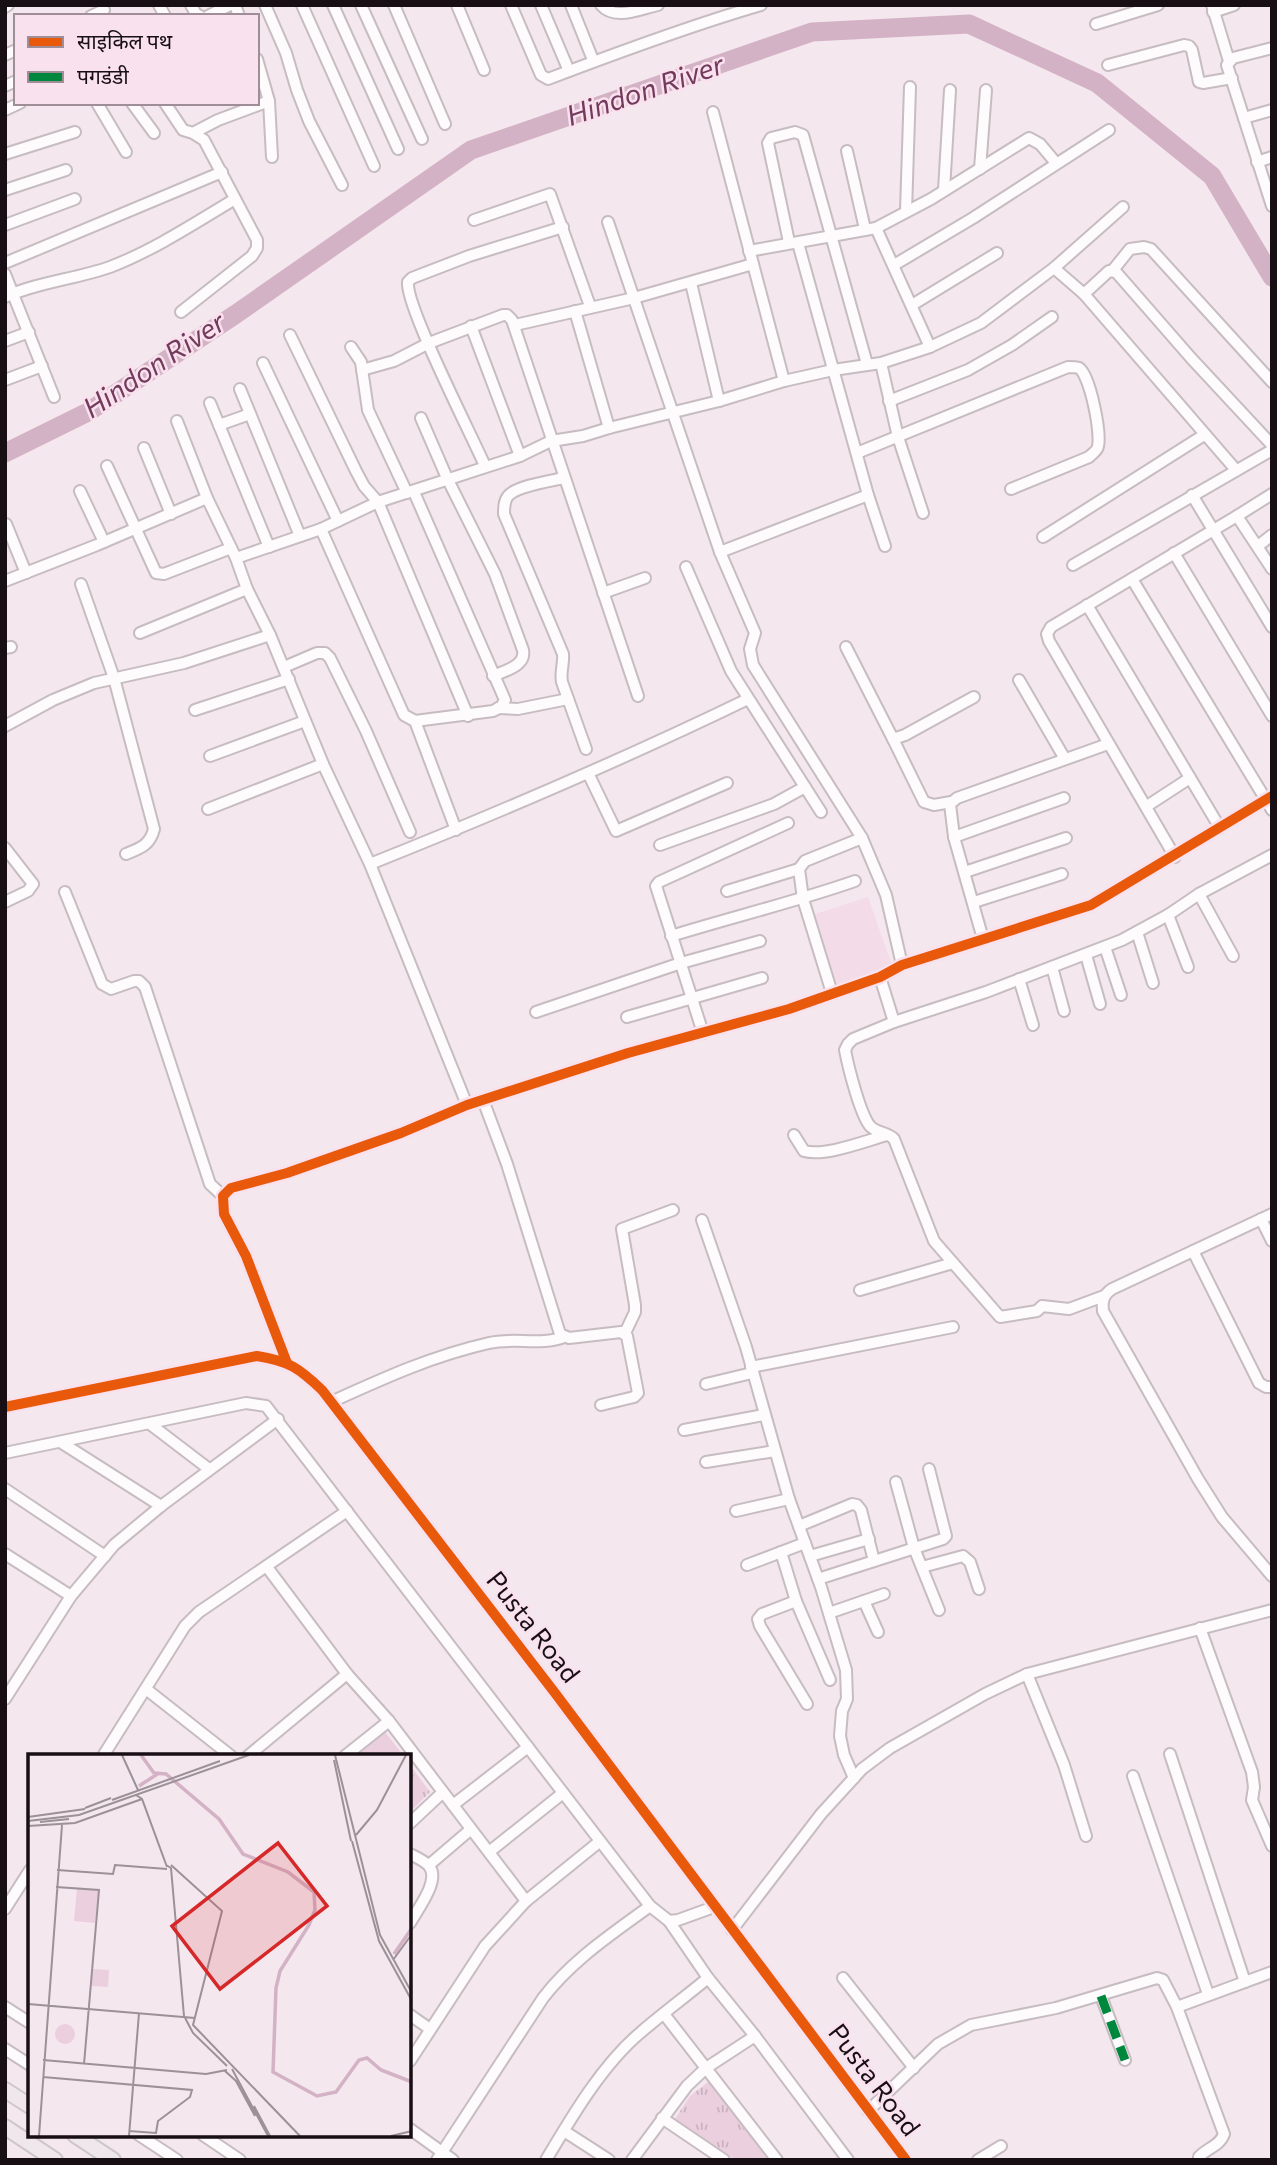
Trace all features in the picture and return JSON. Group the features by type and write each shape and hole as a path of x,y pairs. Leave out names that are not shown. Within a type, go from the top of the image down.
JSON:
{"main road":[{"path":"5,2090 28,2105"},
{"path":"5,2127 55,2160"},
{"path":"78,2137 113,2160"}],"street":[{"path":"212,14 232,5"},
{"path":"265,5 286,53 309,121 342,185"},
{"path":"303,5 374,166"},
{"path":"333,5 398,149"},
{"path":"361,5 422,139"},
{"path":"394,5 445,124"},
{"path":"457,5 484,70"},
{"path":"511,5 544,78 761,5"},
{"path":"541,5 569,71"},
{"path":"572,5 593,60"},
{"path":"601,5 609,13 617,15 658,5"},
{"path":"1096,24 1158,5"},
{"path":"1234,5 1212,8 1229,61 1227,65 1231,79 1272,206"},
{"path":"1108,65 1184,45 1192,50 1199,82 1231,79"},
{"path":"1229,61 1272,48"},
{"path":"259,66 269,101 272,157"},
{"path":"906,211 910,87"},
{"path":"944,190 950,90"},
{"path":"980,169 986,90"},
{"path":"259,105 269,101"},
{"path":"98,105 126,152"},
{"path":"133,105 154,133"},
{"path":"166,105 183,130 204,140 257,240 257,248 252,256 181,312"},
{"path":"193,133 258,105"},
{"path":"1244,118 1272,110"},
{"path":"713,112 784,381"},
{"path":"894,265 984,211 1109,130"},
{"path":"5,154 75,132"},
{"path":"867,364 803,135 795,132 771,138 768,143 794,243 885,546"},
{"path":"748,251 870,228 944,190 1029,138 1040,144 1056,163"},
{"path":"847,151 870,228 894,265 930,347"},
{"path":"1257,162 1272,157"},
{"path":"5,190 66,170"},
{"path":"5,263 222,172"},
{"path":"474,220 548,193 551,195 590,306"},
{"path":"5,225 75,199"},
{"path":"9,295 107,268 131,258 171,238 235,199"},
{"path":"107,466 159,575 233,553 269,547 321,529 378,502 520,456 551,441 583,436 719,401 784,381 881,363 930,347 982,323 1054,268 1123,207"},
{"path":"608,222 720,552 755,634 750,649 753,665 862,838 886,895 902,965"},
{"path":"485,466 429,343 407,286 412,278 469,256 563,227"},
{"path":"1084,294 1113,270 1130,249 1151,249 1272,382"},
{"path":"912,305 998,253"},
{"path":"515,325 634,298 753,264"},
{"path":"1054,268 1084,294 1236,470"},
{"path":"1073,565 1272,447 1113,270"},
{"path":"5,274 9,295 29,332 54,397"},
{"path":"691,282 719,401"},
{"path":"575,312 609,428"},
{"path":"362,370 394,360 471,326 508,315 515,325 551,441 638,696"},
{"path":"889,401 968,370 1012,345 1052,317"},
{"path":"471,326 520,456"},
{"path":"5,341 29,332"},
{"path":"290,335 356,471 364,486 378,502 468,716"},
{"path":"351,347 359,356 368,410 410,492 505,699 498,708"},
{"path":"263,363 338,520"},
{"path":"881,363 898,437 923,513"},
{"path":"5,380 42,366"},
{"path":"857,453 1068,367 1077,367 1082,370 1093,403 1100,438 1097,450 1089,457 1011,489"},
{"path":"240,389 300,536"},
{"path":"210,403 269,547"},
{"path":"219,425 250,414"},
{"path":"421,418 447,478 495,574 523,650 522,662 493,676"},
{"path":"177,421 207,498 284,667 323,764 370,864 467,1105"},
{"path":"1043,537 1204,435"},
{"path":"144,449 171,514"},
{"path":"564,478 517,490 508,496 504,513 563,654 560,675 586,749"},
{"path":"80,491 104,542"},
{"path":"1175,857 1047,634 1051,627 1272,494"},
{"path":"720,552 868,495"},
{"path":"1192,495 1272,627"},
{"path":"5,580 207,498"},
{"path":"1237,516 1272,569"},
{"path":"6,524 26,573"},
{"path":"321,529 404,715 415,721 468,716 498,708 519,709 568,699"},
{"path":"1258,546 1272,535"},
{"path":"1174,553 1272,716"},
{"path":"687,567 731,671 821,812"},
{"path":"603,593 645,578"},
{"path":"223,1196 231,1188 286,1173 401,1133 467,1105 628,1053 789,1009 880,977 902,965 1091,905 1220,828 1270,802 1132,579"},
{"path":"81,584 114,678 154,829 152,839 145,847 126,854"},
{"path":"140,633 247,589"},
{"path":"1087,605 1220,828"},
{"path":"5,726 52,700 94,683 184,663 270,635"},
{"path":"846,647 924,802 934,805 951,802 1108,744"},
{"path":"284,667 317,653 325,653 330,658 366,731 410,832"},
{"path":"731,671 753,665"},
{"path":"195,710 289,679"},
{"path":"1019,680 1065,759"},
{"path":"893,739 974,697"},
{"path":"370,864 588,773 748,699"},
{"path":"210,755 305,721"},
{"path":"415,721 456,830"},
{"path":"208,809 323,764"},
{"path":"588,773 617,831 727,783"},
{"path":"1147,806 1190,778"},
{"path":"660,845 774,804 805,787"},
{"path":"954,837 1063,798"},
{"path":"951,802 949,807 954,837 983,939"},
{"path":"703,1033 656,886 659,882 788,823"},
{"path":"727,891 799,869 805,861 862,838"},
{"path":"965,872 1066,838"},
{"path":"5,848 33,884 29,891 5,902"},
{"path":"1272,855 1199,894 1168,915 1105,947 894,1022 853,1039 845,1050 857,1093 870,1125 877,1131 889,1134 898,1146 934,1241 1000,1317 1037,1311 1042,1306 1069,1309 1104,1296 1112,1289 1266,1216 1272,1241"},
{"path":"799,869 803,899 832,993"},
{"path":"974,902 1062,874"},
{"path":"671,936 803,899 855,881"},
{"path":"65,892 102,984 111,989 139,981 145,987 209,1184 223,1196 224,1214 246,1256 287,1363"},
{"path":"1199,894 1233,956"},
{"path":"1168,915 1188,967"},
{"path":"1137,932 1153,984"},
{"path":"536,1012 681,963 760,941"},
{"path":"1105,947 1121,995"},
{"path":"1086,955 1100,1004"},
{"path":"1052,967 1064,1011"},
{"path":"880,977 894,1022"},
{"path":"627,1017 762,978"},
{"path":"1020,979 1033,1025"},
{"path":"483,1100 507,1164 559,1331 564,1337"},
{"path":"794,1135 804,1151 809,1153 889,1134"},
{"path":"601,1405 634,1397 638,1393 625,1333 635,1312 635,1305 622,1229 673,1210"},
{"path":"702,1220 752,1370 789,1499 829,1613 847,1678 848,1699 842,1711 841,1736 844,1755 854,1778"},
{"path":"1194,1251 1259,1383 1272,1387"},
{"path":"860,1290 953,1263"},
{"path":"1104,1296 1103,1311 1198,1479 1222,1517 1272,1576"},
{"path":"706,1384 752,1370 953,1326"},
{"path":"331,1402 431,1359 492,1342 550,1341 564,1337 625,1333"},
{"name":"Pusta Road","path":"5,1407 257,1356 280,1359 302,1371 331,1402 555,1693 906,2160"},
{"path":"5,1453 246,1403 266,1405 599,1842 650,1906 669,1921 708,1978 755,2036 847,2160"},
{"path":"684,1430 764,1415"},
{"path":"5,1699 71,1596 128,1532 278,1419"},
{"path":"150,1424 209,1469"},
{"path":"62,1443 161,1506"},
{"path":"706,1462 775,1451"},
{"path":"818,1579 943,1539 946,1536 929,1469"},
{"path":"897,1482 914,1548 939,1610"},
{"path":"5,1489 105,1556"},
{"path":"736,1511 789,1499"},
{"path":"799,1526 855,1504 861,1510 874,1561"},
{"path":"104,1754 185,1626 199,1612 347,1511"},
{"path":"810,1556 869,1539"},
{"path":"747,1565 805,1544"},
{"path":"781,1552 796,1601 830,1680"},
{"path":"5,1555 71,1596"},
{"path":"922,1567 963,1556 970,1562 979,1588"},
{"path":"267,1567 347,1674 389,1721 526,1901"},
{"path":"829,1613 884,1594"},
{"path":"796,1601 762,1614 758,1621 807,1704"},
{"path":"864,1601 878,1632"},
{"path":"732,1930 821,1814 876,1756 985,1694 1027,1674 1272,1610"},
{"path":"1200,1628 1252,1772 1252,1800 1272,1846"},
{"path":"249,1754 347,1674"},
{"path":"1027,1674 1064,1765 1086,1836"},
{"path":"146,1689 230,1754"},
{"path":"346,1754 389,1721"},
{"path":"453,1805 528,1747"},
{"path":"1170,1754 1245,1982"},
{"path":"1133,1776 1208,1994"},
{"path":"411,1822 442,1793"},
{"path":"489,1852 563,1793"},
{"path":"429,1865 470,1830"},
{"path":"411,2059 485,1946 526,1901 599,1842"},
{"path":"411,1855 429,1865 433,1874 433,1882 411,1921"},
{"path":"5,1909 26,1885"},
{"path":"439,2156 543,1997 559,1977 576,1961 650,1906"},
{"path":"669,1921 714,1907"},
{"path":"1177,2007 1272,1972"},
{"path":"546,2160 615,2059 639,2034 708,1978"},
{"path":"843,1978 914,2068"},
{"path":"868,2111 938,2044 971,2025 1056,2008 1157,1978 1163,1980 1177,2007 1224,2134 1220,2143 1205,2150 1199,2157 1200,2160"},
{"path":"1101,1996 1125,2060"},
{"path":"5,2007 28,2022"},
{"path":"664,2014 778,2160"},
{"path":"411,2016 430,2029"},
{"path":"632,2160 679,2094 706,2068 755,2036"},
{"path":"5,2049 28,2064"},
{"path":"662,2118 724,2160"},
{"path":"411,2130 439,2156 453,2160"},
{"path":"564,2131 609,2160"},
{"path":"142,2137 177,2160"},
{"path":"206,2137 240,2160"},
{"path":"978,2160 1001,2146"}],"shaded area":[{"path":"868,897 893,968 837,989 812,915"}],"green space":[{"path":"385,1732 402,1754 357,1754"},
{"path":"411,1766 430,1792 411,1811"},
{"path":"708,2082 768,2160 736,2160 675,2119 690,2096"}],"waterway":[{"name":"Hindon River","path":"5,453 88,412 236,314 471,150 812,32 969,24 1097,83 1212,176 1272,277"}],"marked path":[{"path":"1101,1996 1125,2060"}],"cycle path":[{"path":"287,1363 246,1256 224,1214 223,1196 231,1188 287,1173 401,1133 467,1105 628,1053 789,1009 880,977 902,965 1091,905 1272,796"},
{"path":"5,1407 257,1356 286,1363 307,1376 322,1390 555,1693 906,2160"}]}
